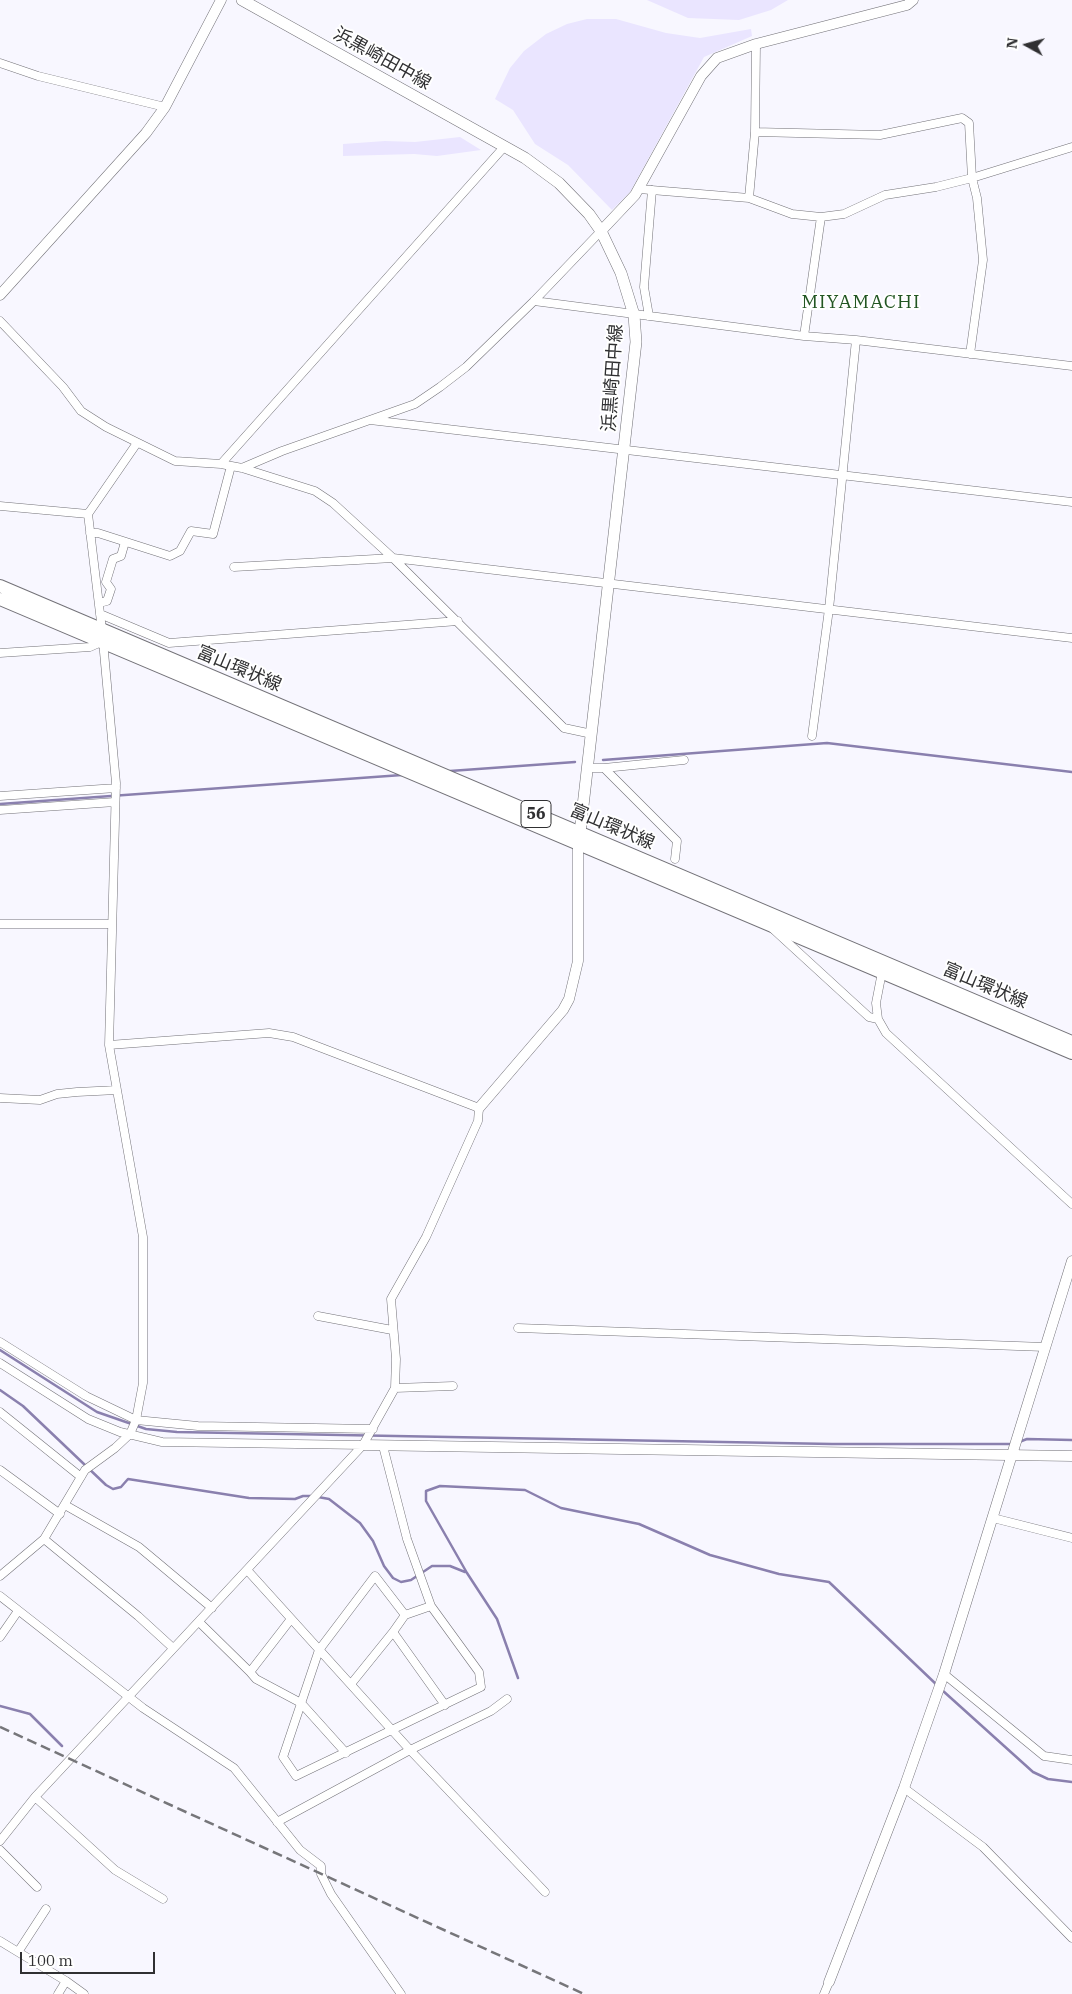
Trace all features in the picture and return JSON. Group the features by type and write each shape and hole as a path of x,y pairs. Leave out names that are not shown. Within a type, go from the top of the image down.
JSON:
{"main road":[{"name":"浜黒崎田中線","path":"242,0 526,158 559,183 601,230 621,273 634,315 636,342 579,837"},
{"name":"富山環状線","path":"0,586 102,636"},
{"name":"富山環状線","path":"0,598 102,636 1072,1042"},
{"name":"富山環状線","path":"579,837 766,923 1072,1053"}],"street":[{"path":"0,295 146,132 165,107 221,0"},
{"path":"242,468 282,451 415,404 466,366 534,301 639,189 701,76 717,58 756,44 907,4 913,0"},
{"path":"748,198 755,132 756,44"},
{"path":"0,64 38,76 165,107"},
{"path":"755,132 880,135 962,118 969,123 972,178 977,198 983,260 970,354"},
{"path":"221,464 504,147"},
{"path":"639,189 748,198 792,214 821,217 844,214 885,195 936,187 972,178 1072,147"},
{"path":"649,316 644,287 652,190"},
{"path":"804,336 821,217"},
{"path":"534,301 804,336 856,340 1072,366"},
{"path":"0,321 62,386 81,411 137,443 175,461 221,464 274,476 314,491 348,514 564,728 592,734"},
{"path":"812,736 829,609 856,340"},
{"path":"370,420 1072,502"},
{"path":"0,1576 44,1539 85,1470 115,1448 130,1434 136,1420 144,1383 143,1237 109,1045 116,788 99,603 88,514 137,443"},
{"path":"90,533 98,533 170,556 180,551 192,531 213,534 231,466"},
{"path":"0,506 88,514"},
{"path":"99,603 107,601 111,589 106,582 113,559 121,556 125,542"},
{"path":"234,567 393,558 1072,638"},
{"path":"100,614 170,643 458,621"},
{"path":"0,653 90,647 102,636"},
{"path":"588,768 684,760"},
{"path":"604,768 677,841 675,859"},
{"path":"0,796 116,788"},
{"path":"0,810 115,802"},
{"path":"0,1841 35,1797 173,1648 248,1571 363,1444 373,1429 395,1388 396,1359 392,1330 391,1299 426,1237 478,1121 479,1108 563,1010 569,998 578,961 579,837"},
{"path":"766,923 869,1017 878,1019"},
{"path":"0,924 111,924"},
{"path":"882,972 876,1004 878,1019 886,1032 1072,1204"},
{"path":"109,1045 269,1033 293,1037 479,1108"},
{"path":"0,1098 40,1100 57,1094 117,1090"},
{"path":"824,1994 904,1788 944,1674 1072,1261"},
{"path":"318,1316 392,1330"},
{"path":"518,1328 1045,1347"},
{"path":"0,1342 86,1396 136,1420 198,1426 373,1429"},
{"path":"0,1363 88,1419 130,1434 162,1442 1072,1456"},
{"path":"395,1388 454,1386"},
{"path":"0,1412 81,1477"},
{"path":"383,1446 407,1539 431,1606 479,1672 481,1687 296,1776 283,1757 319,1650 374,1576 405,1616"},
{"path":"0,1470 60,1514"},
{"path":"65,1505 139,1547 212,1608"},
{"path":"993,1518 1072,1538"},
{"path":"44,1539 138,1616 173,1648"},
{"path":"248,1571 394,1730 410,1750 544,1892"},
{"path":"0,1596 128,1696 234,1768 300,1850 321,1866 322,1874 331,1894 401,1994"},
{"path":"351,1684 405,1616 431,1606"},
{"path":"0,1636 18,1610"},
{"path":"250,1672 292,1619"},
{"path":"199,1622 256,1679 301,1703 346,1752"},
{"path":"393,1632 445,1705"},
{"path":"944,1674 1044,1756 1072,1760"},
{"path":"278,1822 410,1750 491,1711 507,1699"},
{"path":"904,1788 983,1847 1072,1938"},
{"path":"35,1797 115,1870 163,1899"},
{"path":"0,1850 37,1887"},
{"path":"18,1952 46,1910"},
{"path":"0,1941 84,1994"},
{"path":"58,1994 66,1981"}],"shaded area":[{"path":"647,0 788,0 771,10 739,20 688,18"},
{"path":"587,19 616,19 666,33 700,38 751,29 752,36 704,57 630,192 612,210 568,165 535,144 513,110 495,99 510,68 524,51 546,34 567,24"},
{"path":"460,137 481,150 437,156 414,154 343,156 343,144 385,141 415,142"}],"waterway":[{"path":"603,760 827,743 1072,772"},
{"path":"450,771 575,762"},
{"path":"0,804 402,775"},
{"path":"0,1350 97,1412 146,1429 177,1432 832,1444 1011,1444"},
{"path":"0,1390 23,1406 106,1485 113,1489 121,1487 128,1479 249,1498 295,1499 303,1496 312,1496"},
{"path":"1019,1442 1027,1439 1072,1440"},
{"path":"518,1678 497,1619 467,1573 426,1501 426,1491 440,1486 525,1490 561,1508 639,1524 710,1555 779,1574 829,1582 938,1686"},
{"path":"318,1497 329,1499 360,1523 373,1541 384,1566 393,1578 401,1582 411,1580 432,1566 450,1566 465,1572"},
{"path":"942,1690 1033,1772 1048,1779 1072,1782"},
{"path":"0,1706 30,1714 62,1746"}],"railway":[{"path":"0,1727 584,1994"}],"district":[{"name":"MIYAMACHI","path":"861,303"}]}
